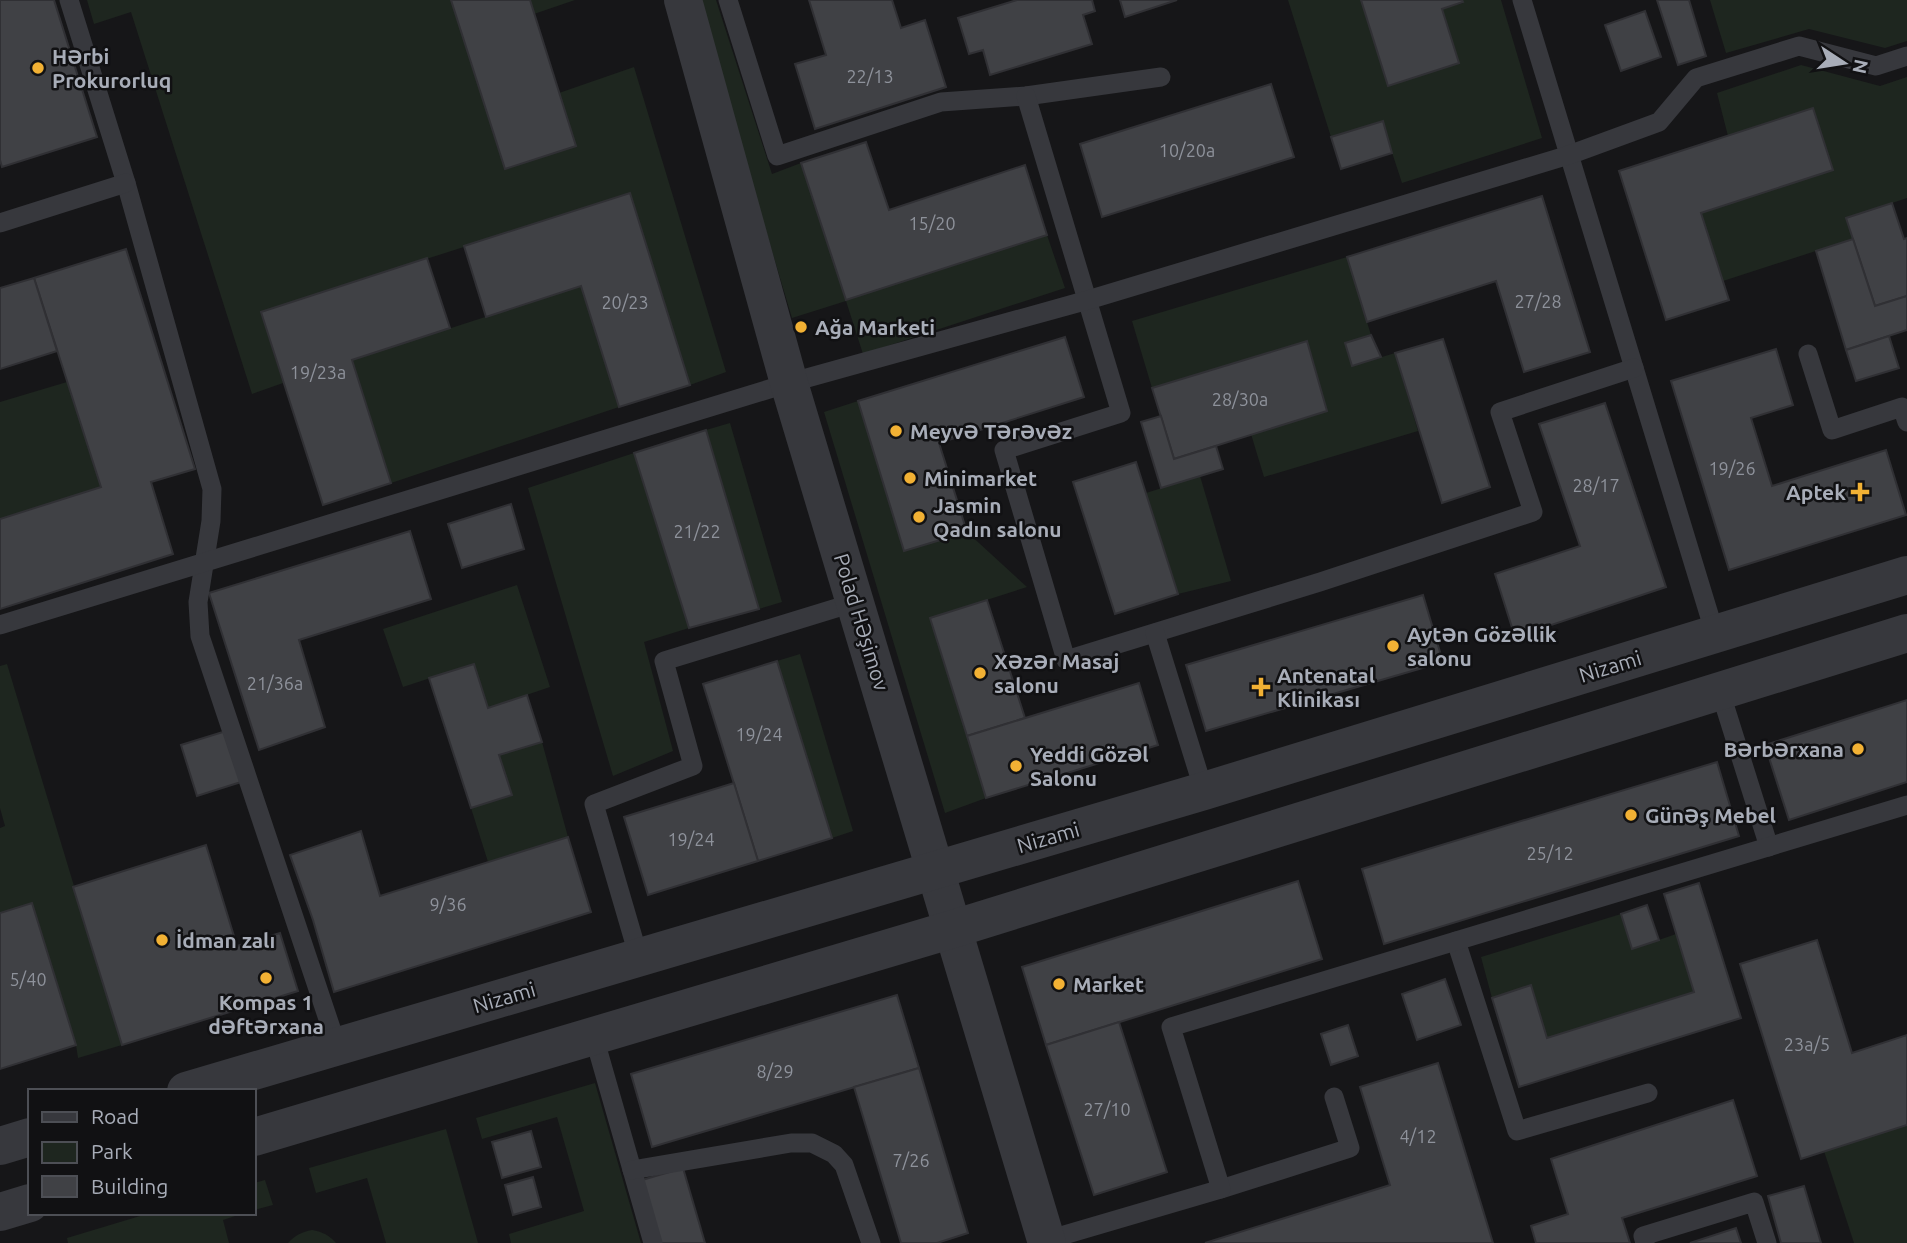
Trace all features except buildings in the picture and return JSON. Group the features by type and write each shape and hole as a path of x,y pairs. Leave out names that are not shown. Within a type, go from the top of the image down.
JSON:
{"street":[{"name":"Polad Həşimov","path":"683,0 789,383 936,869 1043,1242"},
{"name":"Nizami","path":"193,1089 1204,791 1907,575"},
{"path":"256,1136 953,929 1907,633"},
{"path":"0,1146 28,1139"},
{"path":"0,1212 28,1204"}],"lane":[{"path":"69,0 126,183 212,489 211,521 198,602 200,636 337,1045"},
{"path":"729,0 777,156 941,102 1026,96 1161,77"},
{"path":"1522,0 1715,634"},
{"path":"0,625 789,383 1088,300 1569,155 1660,122 1696,78 1799,46 1876,66 1907,56"},
{"path":"1026,96 1121,413 1004,450 1066,660 1320,582 1533,512 1500,412 1634,368"},
{"path":"0,223 126,183"},
{"path":"1808,354 1832,430 1902,407 1907,422"},
{"path":"639,958 594,804 693,766 664,661 856,602"},
{"path":"1155,632 1204,791"},
{"path":"1720,691 1769,847"},
{"path":"1221,1189 1171,1027 1907,805"},
{"path":"1455,941 1517,1131 1648,1093"},
{"path":"594,1037 653,1243"},
{"path":"1043,1242 1350,1148 1334,1097"},
{"path":"632,1170 790,1143 812,1143 834,1154 844,1165 871,1243"},
{"path":"1645,1243 1643,1236 1754,1202 1767,1243"}],"green space":[{"path":"87,0 451,0 559,93 634,67 726,372 690,385 629,194 261,312 283,383 252,394 131,12 94,24"},
{"path":"530,0 575,0 534,14"},
{"path":"697,0 716,0 772,174 801,163 846,300 1047,235 1065,288 863,354 846,301 792,318"},
{"path":"1288,0 1361,0 1388,85 1442,9 1463,3 1462,0 1501,0 1542,138 1402,183 1382,122 1331,137"},
{"path":"1710,0 1907,0 1907,41 1885,48 1809,29 1726,53"},
{"path":"1801,65 1880,86 1907,77 1907,198 1847,218 1853,239 1723,281 1701,213 1728,136 1717,93"},
{"path":"1347,257 1371,335 1345,343 1352,366 1395,353 1418,431 1264,477 1251,434 1327,411 1307,342 1152,388 1132,321"},
{"path":"581,286 619,407 391,483 352,360"},
{"path":"67,382 101,487 0,519 0,402"},
{"path":"858,401 904,551 967,532 1027,587 930,618 986,798 945,813 824,412"},
{"path":"730,423 782,602 759,609 706,430"},
{"path":"634,453 689,628 644,642 673,751 613,776 528,488"},
{"path":"1200,476 1231,581 1178,594 1146,493"},
{"path":"517,585 550,687 488,708 473,664 403,687 383,629"},
{"path":"800,654 853,831 832,838 777,661"},
{"path":"7,664 122,1045 78,1058 32,903 0,913 0,828 5,826 0,808 0,666"},
{"path":"542,742 568,837 488,862 471,808 511,794 499,755"},
{"path":"1621,914 1633,949 1676,934 1694,992 1547,1038 1531,986 1492,998 1481,957"},
{"path":"595,1083 641,1243 511,1243 509,1234 584,1211 557,1117 482,1139 476,1118"},
{"path":"1907,1125 1907,1243 1854,1243 1824,1151"},
{"path":"446,1129 478,1243 386,1243 367,1178 316,1193 309,1168"},
{"path":"265,1180 273,1205 256,1209 256,1182"},
{"path":"143,1215 238,1215 223,1220 229,1243 68,1243 67,1238"},
{"path":"312,1230 326,1234 336,1243 288,1243 299,1234"}],"place":[{"name":"Hərbi Prokurorluq","path":"38,68"},
{"name":"Ağa Marketi","path":"801,327"},
{"name":"Meyvə Tərəvəz","path":"896,431"},
{"name":"Minimarket","path":"910,478"},
{"name":"Aptek","path":"1860,492"},
{"name":"Jasmin Qadın salonu","path":"919,517"},
{"name":"Aytən Gözəllik salonu","path":"1393,646"},
{"name":"Xəzər Masaj salonu","path":"980,673"},
{"name":"Antenatal Klinikası","path":"1261,687"},
{"name":"Bərbərxana","path":"1858,749"},
{"name":"Yeddi Gözəl Salonu","path":"1016,766"},
{"name":"Günəş Mebel","path":"1631,815"},
{"name":"İdman zalı","path":"162,940"},
{"name":"Kompas 1 dəftərxana","path":"266,978"},
{"name":"Market","path":"1059,984"}]}
